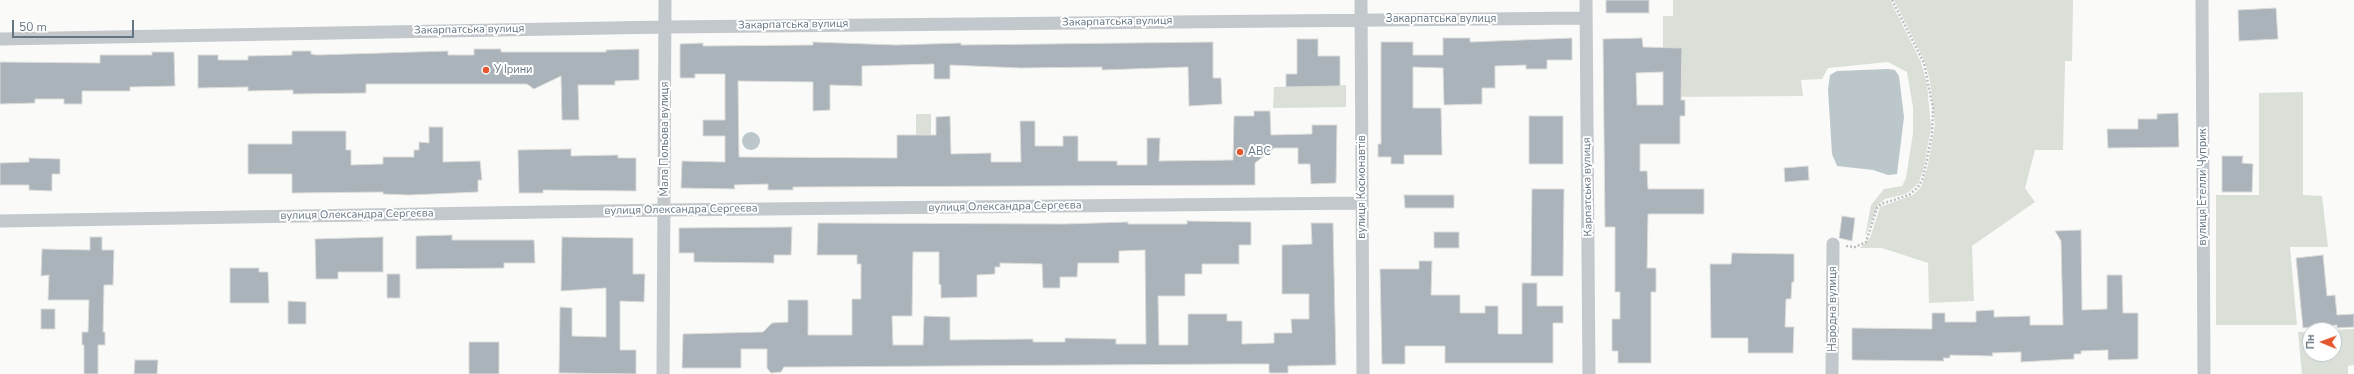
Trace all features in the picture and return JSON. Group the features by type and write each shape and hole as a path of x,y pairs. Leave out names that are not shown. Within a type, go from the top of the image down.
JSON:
{"street":[{"name":"Мала Польова вулиця","path":"663,374 665,0"},
{"name":"вулиця Космонавтів","path":"1360,0 1363,374"},
{"name":"Карпатська вулиця","path":"1586,0 1590,374"},
{"name":"вулиця Етелли Чуприк","path":"2202,0 2204,374"},
{"name":"Закарпатська вулиця","path":"0,39 666,27 1361,19 1586,18"},
{"name":"вулиця Олександра Сергеєва","path":"0,221 665,210 1362,203"},
{"name":"Народна вулиця","path":"1832,374 1833,244"}],"path":[{"path":"1833,244 1855,246 1866,242 1877,208 1887,201 1914,192 1921,183 1926,165 1933,128 1928,82 1920,55 1892,0"}],"shaded area":[{"path":"1673,0 1890,0 1921,62 1927,84 1931,128 1923,171 1918,184 1906,194 1885,199 1878,205 1865,237 1871,205 1884,189 1902,186 1906,178 1913,133 1913,107 1907,72 1888,62 1828,68 1822,79 1801,80 1803,96 1663,97 1682,81 1682,48 1663,48 1663,16 1673,16"},
{"path":"1894,0 2073,0 2072,61 2065,61 2063,150 2035,150 2025,188 2035,202 1972,246 1974,301 1929,303 1928,263 1882,248 1860,248 1870,238 1880,207 1913,195 1921,187 1927,169 1935,125 1930,81 1925,62"},
{"path":"1895,70 1899,76 1904,117 1897,174 1888,175 1873,170 1837,166 1832,154 1828,89 1830,75 1837,71"},
{"path":"1346,85 1346,107 1273,108 1274,87"},
{"path":"2303,92 2303,195 2322,196 2328,247 2290,247 2297,325 2216,325 2216,195 2259,195 2259,93"},
{"path":"916,114 931,114 931,149 916,149"},
{"path":"751,132 757,135 760,141 757,147 751,150 745,147 742,141 745,135"},
{"path":"2354,329 2354,365 2348,366 2348,374 2302,374 2298,332 2302,332 2302,362 2342,362 2342,330"}],"building":[{"path":"1606,0 1649,0 1649,13 1606,13"},
{"path":"2276,8 2278,39 2239,41 2238,10"},
{"path":"1443,38 1470,38 1470,42 1572,38 1572,60 1547,60 1547,69 1526,69 1526,65 1495,66 1495,88 1482,88 1482,104 1444,105 1443,68 1413,67 1413,108 1441,108 1442,155 1404,155 1404,164 1391,164 1391,157 1378,157 1378,144 1381,144 1381,42 1413,42 1413,55 1443,55"},
{"path":"1642,38 1643,47 1682,48 1681,100 1685,100 1685,116 1680,116 1680,144 1640,144 1640,171 1647,171 1648,189 1704,189 1704,214 1648,214 1647,268 1656,268 1656,292 1651,292 1651,363 1618,363 1618,351 1612,351 1612,319 1620,319 1620,292 1615,292 1615,227 1605,227 1603,39","holes":["1663,72 1663,105 1637,105 1636,73"]},
{"path":"1297,39 1318,39 1318,56 1340,56 1340,86 1286,87 1286,74 1297,74"},
{"path":"813,42 896,45 961,43 961,45 1213,42 1213,78 1221,78 1222,104 1189,106 1188,67 1102,70 1102,67 1020,68 950,65 950,79 934,79 934,64 862,66 862,86 830,85 830,110 813,111 813,82 738,81 739,157 897,158 897,135 936,135 936,117 950,116 951,154 991,153 991,162 1021,162 1020,121 1035,121 1035,146 1063,146 1063,136 1078,136 1078,161 1117,161 1117,165 1147,165 1147,138 1160,138 1159,161 1233,160 1234,116 1254,116 1254,111 1270,111 1271,135 1312,134 1312,125 1337,125 1336,183 1311,184 1310,164 1298,164 1298,148 1274,148 1255,163 1255,185 793,187 793,190 768,190 768,184 734,185 735,189 681,188 682,161 725,162 725,136 703,136 703,120 725,120 725,74 695,74 695,78 680,78 680,44 703,43 703,46 813,45"},
{"path":"474,49 501,49 501,52 606,52 606,50 639,49 639,80 615,81 615,85 578,85 579,120 562,120 561,76 534,89 527,84 366,84 366,93 293,94 293,90 248,91 248,87 198,88 198,55 218,55 218,60 248,60 248,56 292,55 292,51 311,51 311,54 317,55 448,51 448,55 474,55"},
{"path":"152,52 174,52 175,86 130,87 130,91 82,91 82,104 64,104 64,99 35,99 35,103 0,104 0,62 100,63 100,55 152,55"},
{"path":"2178,113 2179,147 2108,148 2107,129 2138,129 2138,119 2157,119 2157,114"},
{"path":"1529,116 1563,116 1563,164 1529,164"},
{"path":"429,127 443,127 443,162 480,161 482,180 478,180 478,192 409,195 383,194 383,192 292,193 292,174 248,174 248,144 292,144 292,131 346,131 346,150 351,150 351,165 383,164 383,157 414,157 414,150 419,150 419,142 429,143"},
{"path":"571,149 571,156 618,155 618,158 636,158 636,191 543,190 543,193 519,193 518,150"},
{"path":"2222,156 2243,156 2242,163 2253,164 2252,192 2222,192"},
{"path":"29,158 60,159 60,174 52,174 52,191 29,190 29,185 0,185 0,163 29,162"},
{"path":"1808,166 1809,180 1785,182 1784,168"},
{"path":"1532,189 1564,189 1563,276 1531,276"},
{"path":"1404,195 1454,195 1454,208 1405,208"},
{"path":"1842,216 1855,218 1852,241 1839,238"},
{"path":"1187,221 1251,222 1251,245 1239,245 1239,264 1202,264 1202,274 1185,274 1185,296 1158,296 1159,345 1188,345 1188,314 1227,314 1227,321 1242,321 1242,344 1274,343 1274,333 1292,333 1291,319 1309,319 1309,294 1282,294 1282,245 1312,244 1311,223 1333,223 1336,365 1288,366 1288,373 1269,373 1269,364 1231,364 784,367 781,372 771,373 767,368 767,349 741,349 741,368 682,368 683,334 763,332 772,323 788,322 788,300 808,300 808,335 852,335 852,299 861,299 861,264 857,264 857,255 817,255 818,223 1065,224 1128,222 1128,224 1187,224","holes":["1145,250 1146,344 1116,344 1116,339 1065,338 1065,342 1033,342 1033,339 950,340 950,317 924,316 923,345 893,345 892,316 912,316 913,252 939,252 939,284 941,285 941,298 977,297 977,275 995,274 995,267 1000,267 1000,263 1042,264 1043,288 1060,288 1060,277 1077,277 1078,263 1119,263 1119,251"]},
{"path":"792,227 791,255 774,255 774,263 694,262 694,253 679,253 679,228"},
{"path":"2081,230 2082,310 2107,309 2107,275 2122,275 2123,313 2138,313 2138,359 2108,360 2108,350 2081,351 2081,354 2074,354 2074,359 2021,362 2021,352 1992,353 1993,356 1950,355 1950,358 1943,358 1944,361 1852,360 1852,328 1932,329 1932,313 1945,313 1945,322 1976,322 1976,311 1994,310 1994,317 2030,316 2030,325 2063,325 2061,241 2055,231"},
{"path":"1434,232 1459,232 1459,248 1434,248"},
{"path":"452,235 452,240 534,240 535,263 504,263 504,268 416,269 416,236"},
{"path":"90,237 102,237 102,250 114,250 113,285 104,285 103,332 105,332 105,345 98,345 98,374 84,374 84,345 82,345 82,332 88,332 89,300 48,300 49,275 41,276 42,249 90,250"},
{"path":"383,237 383,272 338,272 338,279 316,279 315,239"},
{"path":"562,237 633,238 633,274 645,274 644,302 620,301 620,350 636,350 636,374 559,373 560,307 572,308 572,336 606,337 606,288 561,291"},
{"path":"1732,253 1794,254 1794,282 1792,282 1791,299 1786,299 1785,327 1794,327 1793,353 1748,353 1748,338 1711,338 1710,264 1731,264"},
{"path":"2323,255 2327,296 2335,295 2337,315 2354,314 2354,327 2342,328 2342,322 2302,322 2296,258"},
{"path":"1419,261 1432,261 1431,295 1460,295 1460,313 1485,313 1485,306 1498,306 1498,334 1522,334 1522,283 1537,283 1537,306 1563,306 1563,323 1553,323 1553,363 1445,363 1445,346 1405,346 1405,364 1382,364 1380,269 1419,269"},
{"path":"230,268 259,268 259,272 268,272 269,303 230,303"},
{"path":"387,274 400,274 400,298 387,298"},
{"path":"288,301 306,302 306,324 288,324"},
{"path":"41,309 55,309 55,329 41,329"},
{"path":"469,342 499,342 499,374 469,374"},
{"path":"135,360 158,360 157,374 134,374"}],"place":[{"name":"У Ірини","path":"486,70"},
{"name":"ABC","path":"1240,152"}]}
